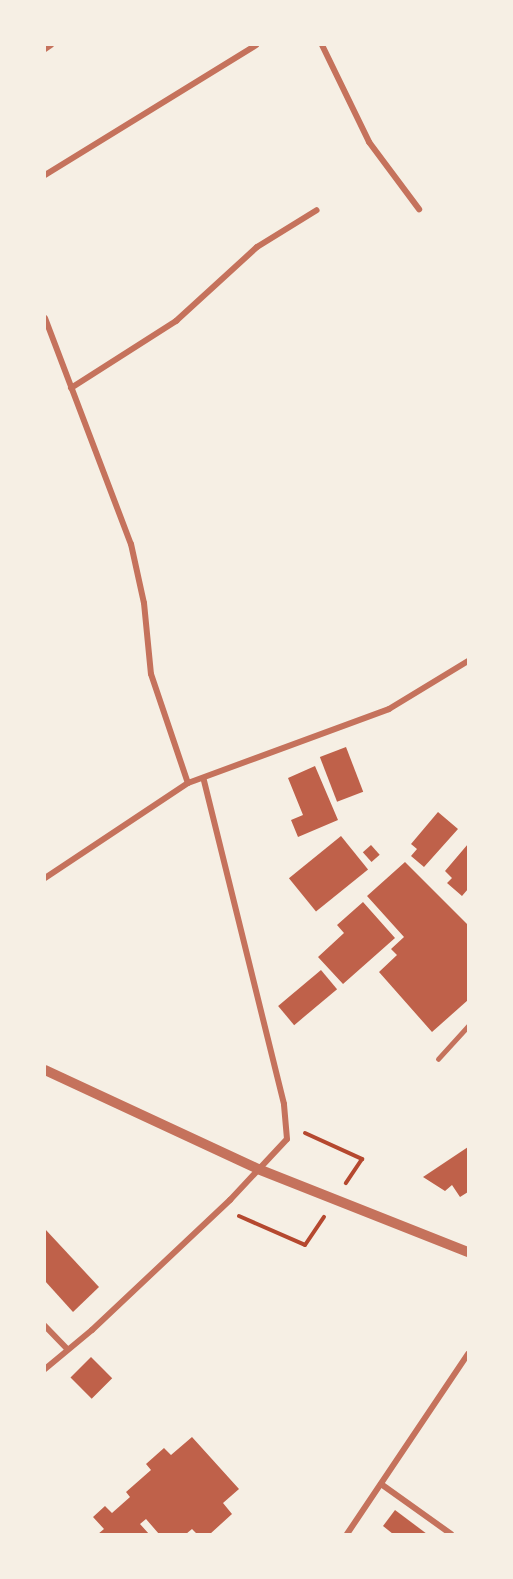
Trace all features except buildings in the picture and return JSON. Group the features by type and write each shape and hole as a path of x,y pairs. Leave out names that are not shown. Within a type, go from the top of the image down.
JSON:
{"street":[{"path":"45,49 51,45"},
{"path":"45,175 256,45"},
{"path":"322,45 369,142 419,210"},
{"path":"71,388 176,321 257,247 317,210"},
{"path":"45,318 139,572 151,674 188,783"},
{"path":"45,878 188,783 204,780 389,709 468,661"},
{"path":"45,1369 92,1330 258,1170 287,1139 288,1125 204,780"},
{"path":"45,1070 258,1170 468,1252"},
{"path":"45,1326 67,1349"},
{"path":"346,1534 468,1354"},
{"path":"381,1484 451,1534"}],"lane":[{"path":"438,1059 468,1026"}],"path":[{"path":"297,1130 362,1159"},
{"path":"244,1218 305,1245"}]}
